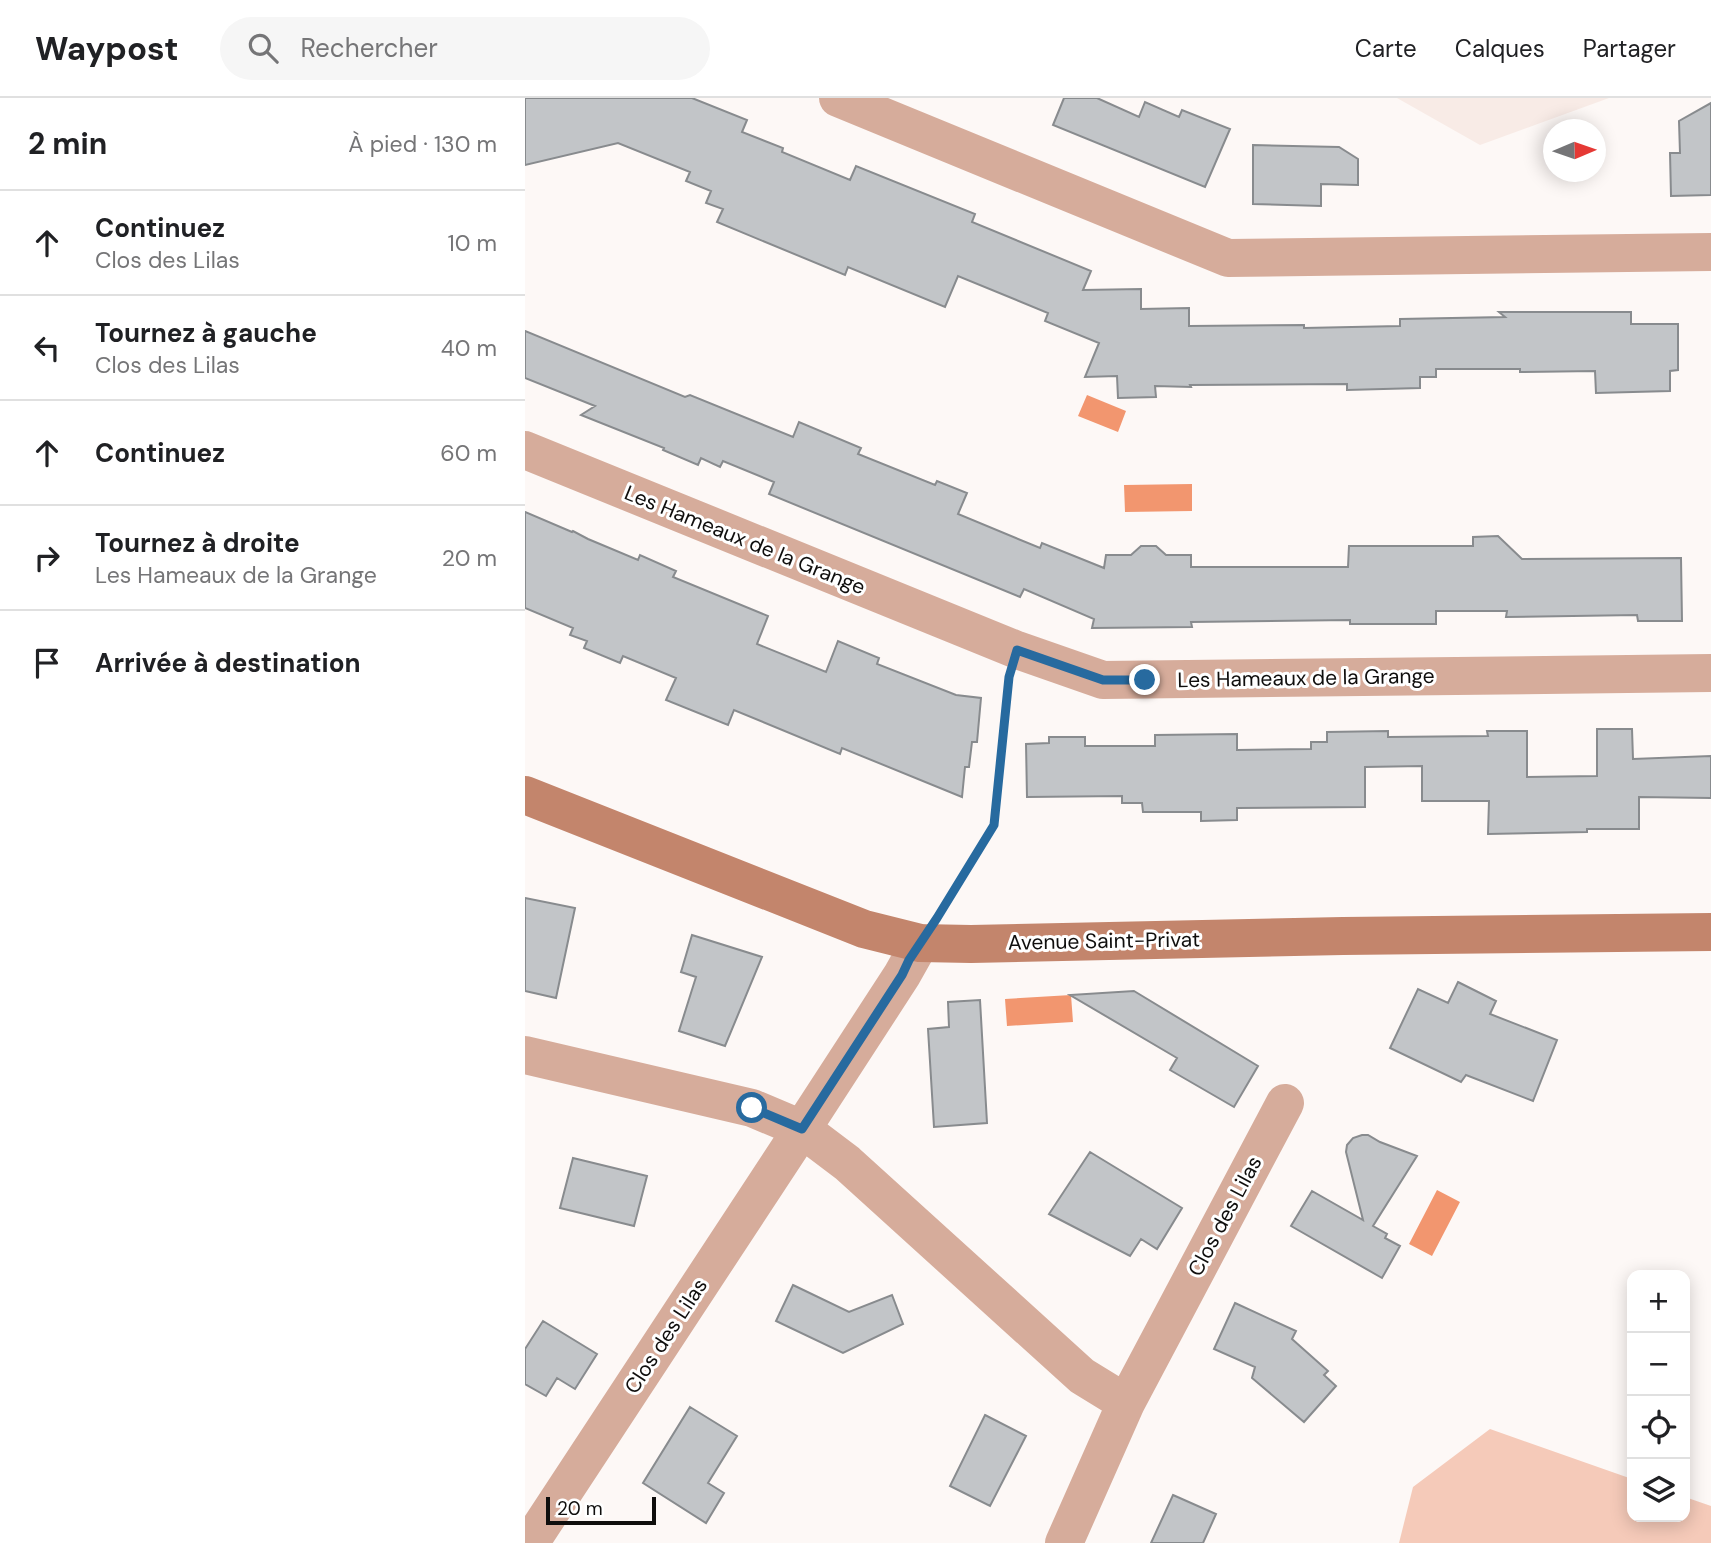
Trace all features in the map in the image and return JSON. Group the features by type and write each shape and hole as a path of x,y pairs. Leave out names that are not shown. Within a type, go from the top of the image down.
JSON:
{"street":[{"path":"838,98 1228,258 1711,252"},
{"name":"Les Hameaux de la Grange","path":"525,450 1017,650 1103,680 1711,673"},
{"name":"Avenue Saint-Privat","path":"525,795 864,929 920,943 1711,932"},
{"name":"Clos des Lilas","path":"530,1543 802,1129 920,943"},
{"path":"525,1055 752,1108 802,1129 846,1163 1082,1376 1125,1403"},
{"name":"Clos des Lilas","path":"1064,1543 1125,1403 1285,1103"}],"path":[{"path":"920,943 994,825 1009,677 1017,650"}],"shaded area":[{"path":"1397,98 1609,98 1551,119 1543,119 1543,122 1480,145"},
{"path":"1087,395 1126,411 1118,432 1078,416"},
{"path":"1192,484 1192,511 1125,512 1124,485"},
{"path":"1071,995 1073,1022 1007,1026 1005,999"},
{"path":"1437,1190 1460,1202 1432,1256 1409,1244"},
{"path":"1490,1429 1627,1477 1627,1522 1690,1522 1690,1499 1711,1506 1711,1543 1399,1543 1413,1487"}],"building":[{"path":"525,98 692,98 747,120 742,132 850,180 856,166 975,214 972,222 1091,271 1083,290 1141,289 1141,309 1189,308 1189,326 1400,326 1400,319 1505,317 1499,312 1631,312 1631,324 1678,324 1678,370 1670,371 1670,391 1596,393 1595,371 1436,369 1436,377 1420,377 1420,388 1347,390 1347,384 1155,386 1156,397 1118,398 1117,376 1085,377 1099,343 1045,321 1048,313 958,276 945,307 848,267 845,275 717,222 723,209 706,203 711,191 686,181 690,172 618,143 525,165"},
{"path":"1064,98 1097,98 1139,117 1145,102 1179,117 1182,110 1230,129 1205,187 1053,125"},
{"path":"1711,103 1711,195 1671,196 1670,153 1680,153 1679,121"},
{"path":"1253,145 1339,147 1358,159 1358,185 1321,184 1321,206 1253,204"},
{"path":"525,331 685,397 690,395 793,437 799,422 861,448 858,454 935,485 937,481 967,493 958,514 1040,548 1042,543 1104,568 1106,555 1131,555 1141,546 1156,546 1166,555 1191,555 1191,567 1348,567 1349,546 1473,546 1473,537 1498,536 1522,559 1681,558 1682,621 1638,621 1637,615 1506,617 1507,611 1436,611 1436,624 1350,624 1350,620 1191,622 1192,627 1092,628 1094,619 1024,589 1020,597 769,494 774,482 723,461 720,467 701,458 698,465 663,450 664,448 581,415 595,406 525,378"},
{"path":"525,512 638,560 640,555 676,571 673,577 768,616 757,644 826,672 838,641 879,658 877,664 956,695 981,698 977,742 972,742 969,767 965,767 962,797 842,748 840,754 734,710 728,725 666,700 676,678 623,656 620,663 584,648 587,641 570,635 573,628 525,608"},
{"path":"1597,729 1632,729 1633,759 1711,756 1711,798 1639,797 1639,829 1488,834 1489,801 1422,801 1422,766 1365,767 1365,807 1237,808 1237,820 1201,821 1201,812 1143,812 1142,803 1122,803 1122,796 1027,797 1026,744 1049,743 1049,737 1085,737 1085,746 1155,746 1155,735 1237,734 1237,750 1311,749 1311,742 1327,742 1327,732 1388,731 1388,737 1488,736 1487,731 1527,731 1527,777 1597,776"},
{"path":"525,898 575,908 556,998 525,991"},
{"path":"692,935 762,957 725,1046 679,1031 696,977 681,972"},
{"path":"1458,982 1496,1001 1490,1014 1557,1040 1533,1101 1466,1075 1461,1082 1390,1048 1418,989 1448,1003"},
{"path":"1134,991 1258,1066 1234,1107 1170,1070 1177,1058 1070,995"},
{"path":"980,1000 987,1123 934,1127 928,1029 949,1027 948,1002"},
{"path":"1368,1135 1417,1156 1373,1226 1387,1234 1385,1238 1400,1246 1382,1278 1291,1226 1312,1191 1363,1220 1346,1152 1347,1145 1353,1138"},
{"path":"1090,1152 1182,1208 1157,1249 1141,1239 1130,1256 1049,1214"},
{"path":"573,1158 647,1176 634,1226 560,1208"},
{"path":"793,1285 849,1312 892,1295 903,1324 843,1353 776,1321"},
{"path":"1235,1303 1296,1331 1292,1339 1328,1371 1324,1375 1336,1386 1304,1422 1252,1378 1255,1367 1214,1349"},
{"path":"543,1321 597,1354 575,1389 557,1378 546,1396 525,1384 525,1349"},
{"path":"690,1407 737,1436 708,1483 724,1493 706,1523 643,1483"},
{"path":"985,1415 1026,1436 990,1506 950,1486"},
{"path":"1173,1495 1216,1514 1203,1543 1151,1543"}],"route":[{"path":"752,1108 802,1129 902,975 994,825 1009,677 1017,650 1103,680 1145,680"}]}
